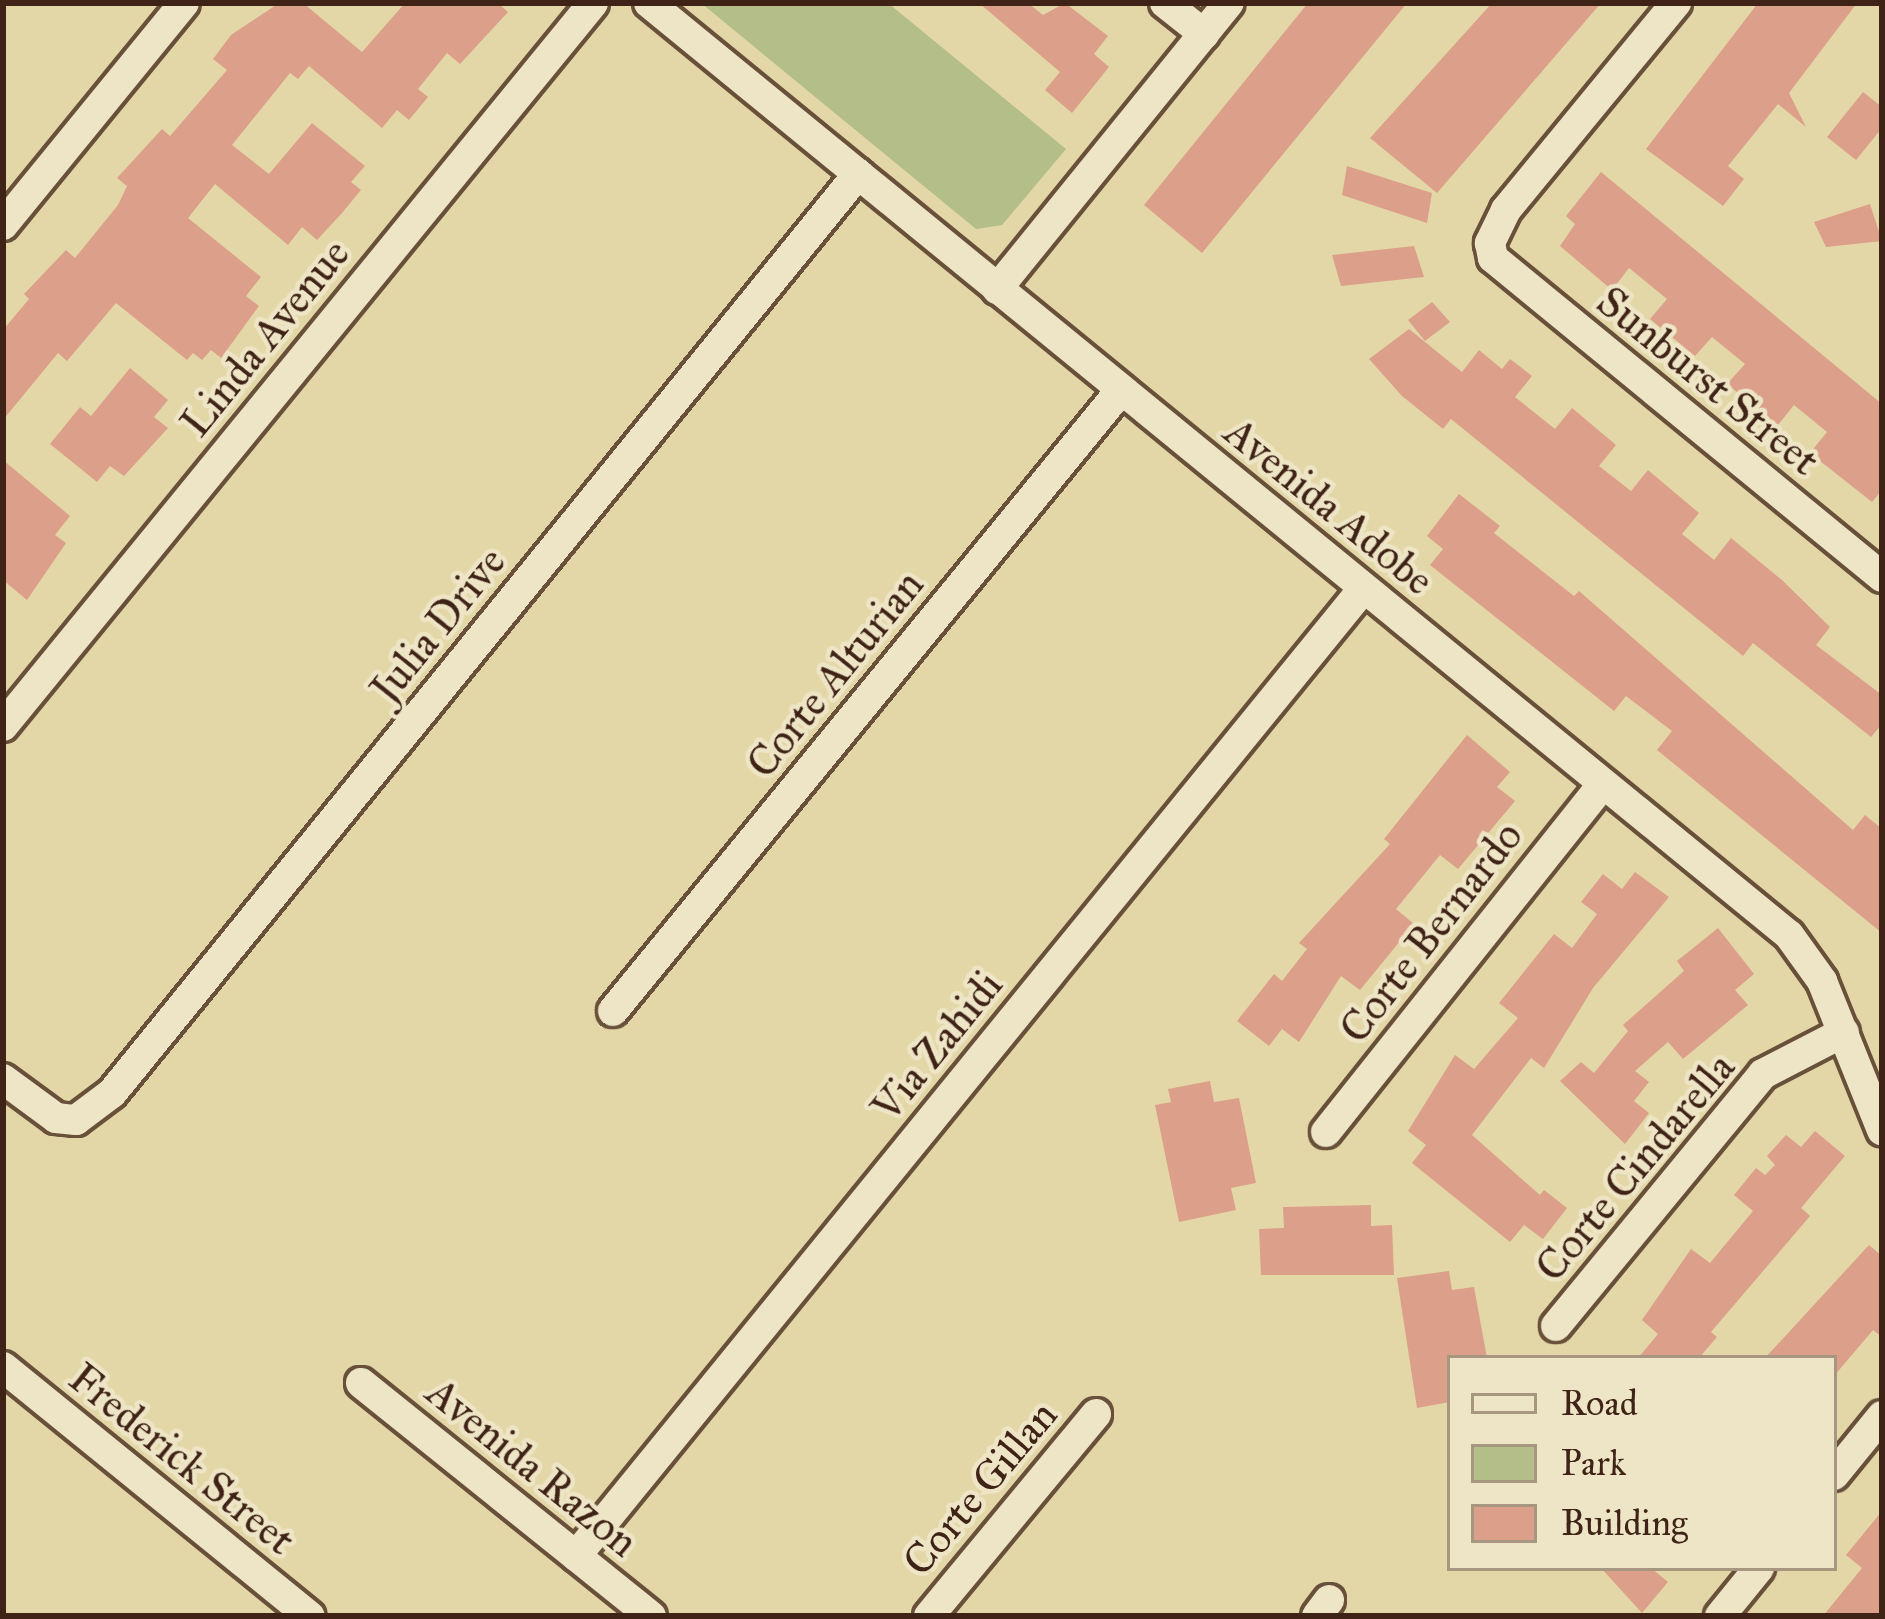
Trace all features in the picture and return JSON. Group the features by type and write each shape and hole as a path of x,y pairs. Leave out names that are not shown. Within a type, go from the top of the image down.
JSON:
{"street":[{"name":"Linda Avenue","path":"3,726 593,3"},
{"name":"Avenida Adobe","path":"649,3 1789,935 1822,981 1882,1130"},
{"path":"1165,3 1204,34"},
{"path":"997,289 1229,3"},
{"name":"Sunburst Street","path":"1676,3 1506,210 1490,243 1509,273 1882,577"},
{"path":"3,225 168,8"},
{"name":"Julia Drive","path":"3,1079 40,1109 76,1120 112,1093 858,174"},
{"name":"Corte Alturian","path":"613,1011 1121,390"},
{"name":"Via Zahidi","path":"576,1556 1363,589"},
{"name":"Corte Bernardo","path":"1326,1132 1602,785"},
{"name":"Corte Cindarella","path":"1556,1326 1763,1074 1844,1032"},
{"name":"Frederick Street","path":"3,1367 309,1616"},
{"name":"Avenida Razon","path":"361,1383 651,1616"},
{"name":"Corte Gillan","path":"929,1616 1096,1414"},
{"path":"1837,1471 1882,1416"},
{"path":"1720,1616 1757,1571"}],"green space":[{"path":"701,3 888,3 1066,149 1002,225 976,229"}],"building":[{"path":"279,3 303,3 362,52 405,3 498,3 508,12 460,64 447,53 418,89 428,97 409,120 397,110 382,128 309,66 298,79 290,73 232,145 269,174 312,123 365,166 351,182 361,190 342,213 317,240 302,227 288,245 215,184 188,218 261,277 246,296 259,306 221,358 211,350 202,360 193,353 187,360 116,303 67,361 58,353 3,420 3,330 29,299 24,294 66,250 75,258 118,205 127,186 117,178 162,129 170,136 227,70 213,59 231,35"},
{"path":"979,3 1028,3 1043,15 1065,3 1108,36 1094,54 1109,67 1072,113 1045,90 1060,72"},
{"path":"1308,3 1407,3 1202,253 1144,205"},
{"path":"1492,3 1601,3 1437,193 1370,138"},
{"path":"1758,3 1857,3 1789,93 1806,127 1778,104 1728,166 1744,179 1723,206 1646,149"},
{"path":"1863,92 1882,107 1882,128 1856,160 1827,137"},
{"path":"1347,166 1432,193 1427,223 1342,195"},
{"path":"1601,172 1882,404 1882,490 1872,502 1810,453 1827,432 1794,405 1778,425 1727,384 1745,364 1712,337 1695,356 1650,319 1667,299 1629,268 1612,290 1560,246 1575,224 1566,216"},
{"path":"1870,204 1882,241 1826,247 1814,222"},
{"path":"1414,246 1424,277 1341,286 1332,255"},
{"path":"1432,302 1450,322 1425,341 1408,320"},
{"path":"1409,329 1462,372 1479,350 1502,369 1510,359 1532,376 1515,397 1555,429 1572,408 1616,445 1599,466 1631,491 1648,470 1699,513 1682,534 1714,560 1731,538 1783,581 1830,627 1816,645 1882,695 1882,724 1871,737 1753,643 1743,656 1451,419 1443,429 1402,396 1369,359"},
{"path":"130,368 168,400 154,417 168,428 124,476 110,466 97,482 50,444 80,407 91,416"},
{"path":"3,460 70,516 55,535 66,543 27,600 3,580"},
{"path":"1459,494 1500,526 1494,533 1574,596 1579,591 1853,830 1865,815 1882,829 1882,933 1657,750 1672,731 1626,696 1614,711 1430,565 1443,549 1427,536"},
{"path":"1467,735 1510,772 1497,787 1515,801 1458,869 1440,855 1396,909 1414,924 1360,990 1341,976 1299,1042 1282,1029 1269,1046 1237,1021 1274,974 1282,981 1307,949 1299,943 1390,844 1384,839"},
{"path":"1635,872 1669,897 1593,988 1544,1068 1531,1058 1472,1135 1540,1195 1544,1190 1567,1208 1543,1239 1524,1225 1510,1242 1412,1163 1426,1145 1408,1131 1455,1055 1474,1069 1518,1018 1499,1003 1554,934 1572,948 1597,914 1581,902 1603,874 1622,889"},
{"path":"1718,928 1754,974 1735,990 1748,1005 1683,1059 1668,1042 1635,1071 1649,1082 1634,1101 1649,1113 1625,1144 1560,1081 1581,1062 1594,1073 1628,1031 1623,1025 1684,971 1677,961"},
{"path":"1210,1081 1214,1102 1239,1098 1256,1183 1231,1188 1236,1210 1179,1222 1155,1105 1171,1102 1168,1089"},
{"path":"1815,1131 1845,1156 1801,1208 1810,1216 1711,1332 1717,1337 1702,1355 1640,1355 1658,1334 1642,1320 1691,1249 1710,1263 1753,1211 1734,1195 1756,1168 1765,1175 1775,1165 1767,1156 1786,1135 1801,1147"},
{"path":"1371,1205 1371,1226 1392,1225 1394,1275 1261,1275 1259,1229 1284,1228 1283,1207"},
{"path":"1869,1245 1882,1256 1882,1337 1873,1330 1837,1372 1837,1355 1768,1355"},
{"path":"1449,1271 1452,1290 1474,1287 1486,1355 1447,1355 1447,1403 1417,1408 1397,1278"},
{"path":"1882,1511 1882,1616 1823,1616 1862,1568 1846,1555"},
{"path":"1604,1571 1655,1571 1668,1582 1642,1613"}]}
